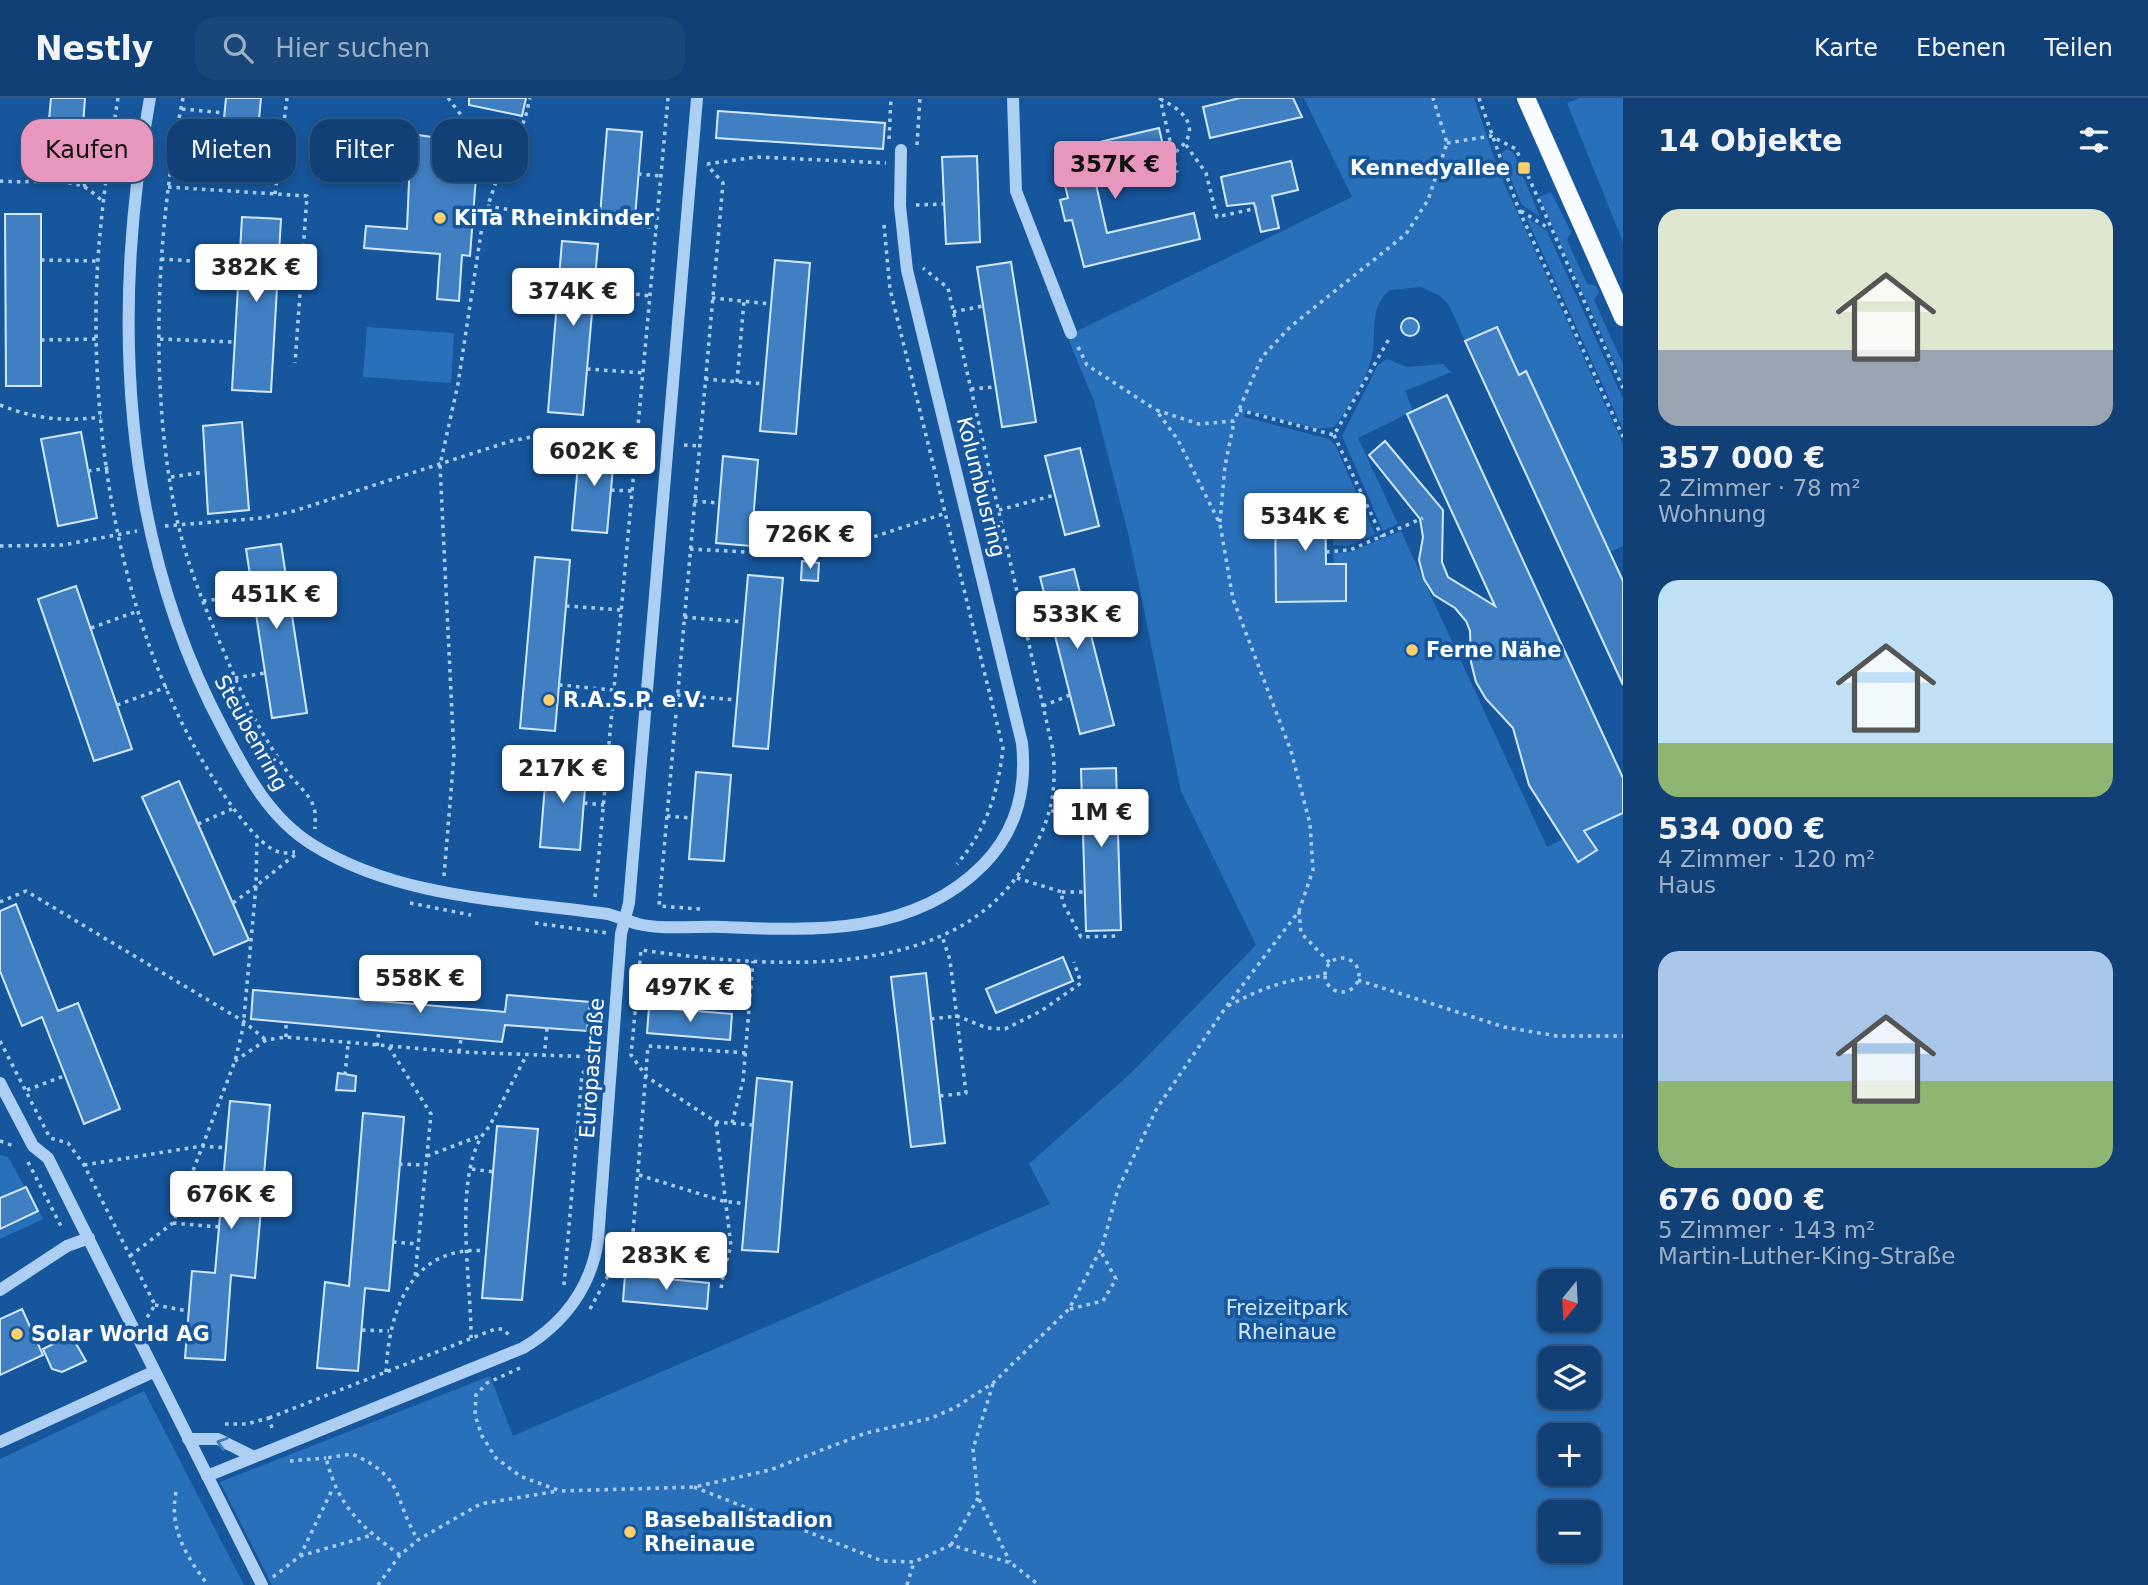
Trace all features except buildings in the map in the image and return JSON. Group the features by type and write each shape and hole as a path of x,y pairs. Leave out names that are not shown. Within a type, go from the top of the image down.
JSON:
{"main road":[{"path":"1526,98 1623,317"}],"street":[{"name":"Steubenring","path":"150,98 136,189 129,340 131,416 149,528 170,611 201,686 246,774 284,822 313,845 393,881 625,919"},
{"name":"Europastraße","path":"207,1476 523,1348 546,1334 559,1321 583,1289 592,1267 598,1240 625,919 629,903 697,98"},
{"path":"1013,98 1016,191 1071,333"},
{"name":"Kolumbusring","path":"625,919 639,924 807,929 853,925 911,913 943,899 974,874 1000,845 1018,810 1025,770 1022,743 907,270 900,206 901,150"},
{"path":"0,1083 33,1146 48,1158 153,1372 207,1476 267,1582"},
{"path":"0,1290 67,1246 89,1238"},
{"path":"0,1442 153,1372"},
{"path":"188,1439 218,1439 254,1457"}],"path":[{"path":"183,98 168,187 162,259 160,339 164,418 178,524 203,601 235,678 263,735 314,806 315,829 323,835"},
{"path":"275,194 286,98"},
{"path":"448,98 464,119"},
{"path":"525,119 530,98"},
{"path":"585,896 595,897 668,98"},
{"path":"707,164 757,157 887,163 891,98"},
{"path":"917,149 920,98"},
{"path":"378,1585 400,1555 418,1540 480,1504 561,1491 694,1487 770,1470 866,1433 932,1418 993,1384 1069,1309 1100,1250 1118,1189 1157,1108 1226,1007 1299,911 1314,870 1310,824 1291,751 1233,599 1220,524 1225,466 1234,421 1262,357 1290,327 1406,234 1428,200 1447,143 1433,98"},
{"path":"1479,98 1519,210 1623,437"},
{"path":"1160,99 1178,107 1188,121 1190,133 1185,145 1173,154"},
{"path":"1116,186 1177,171 1160,99"},
{"path":"181,109 225,113"},
{"path":"1447,143 1491,136 1516,149 1623,388"},
{"path":"1185,145 1206,173 1217,218 1257,208"},
{"path":"708,152 707,164 723,183 659,906 710,910"},
{"path":"638,174 662,176"},
{"path":"0,181 50,184 68,181 83,186 104,202"},
{"path":"83,186 91,182"},
{"path":"444,876 454,755 440,464 458,384 487,206 495,182"},
{"path":"168,187 307,196 295,363"},
{"path":"916,195 917,216"},
{"path":"916,205 944,204"},
{"path":"487,206 657,228"},
{"path":"1519,210 1551,229"},
{"path":"162,259 239,264"},
{"path":"753,1125 716,1122 647,1077 631,1055 641,950 753,961 854,958 889,953 942,936 992,906 1017,878 1051,811 1056,782 1043,706 948,288 939,278 923,269 922,259"},
{"path":"41,260 98,261"},
{"path":"594,289 651,296"},
{"path":"712,298 771,304"},
{"path":"737,382 744,301"},
{"path":"953,312 983,306"},
{"path":"1071,333 1087,365 1156,410 1199,424 1234,421"},
{"path":"41,340 96,339"},
{"path":"160,339 234,342"},
{"path":"1335,435 1389,339"},
{"path":"587,369 644,373"},
{"path":"705,379 764,384"},
{"path":"971,389 995,387"},
{"path":"0,405 30,417 54,420 101,417"},
{"path":"1156,410 1178,440 1220,524"},
{"path":"1239,410 1335,435"},
{"path":"1335,435 1382,537"},
{"path":"0,546 63,545 149,528 262,517 294,511 537,436 638,440 699,446"},
{"path":"88,471 109,468"},
{"path":"171,477 205,472"},
{"path":"611,489 632,491"},
{"path":"999,510 1055,495"},
{"path":"694,501 719,503"},
{"path":"690,550 800,555 831,551 943,514 1003,748 998,789 984,822 959,863 950,870"},
{"path":"1326,552 1350,550 1423,518"},
{"path":"203,601 253,595"},
{"path":"566,606 621,610"},
{"path":"90,628 138,611"},
{"path":"684,617 744,622"},
{"path":"1025,625 1050,618"},
{"path":"235,678 265,673"},
{"path":"559,685 614,690"},
{"path":"117,705 167,687"},
{"path":"677,695 737,700"},
{"path":"1043,706 1070,695"},
{"path":"584,803 604,805"},
{"path":"198,824 232,809"},
{"path":"1051,811 1082,810"},
{"path":"666,816 692,818"},
{"path":"130,1256 173,1223 235,1061 243,1021 256,886 257,835"},
{"path":"233,903 298,852"},
{"path":"434,874 456,879"},
{"path":"1017,878 1062,892 1085,892"},
{"path":"0,902 26,891 243,1021 266,1040"},
{"path":"1062,892 1062,901 1081,937 1117,936"},
{"path":"409,903 475,915"},
{"path":"1299,911 1301,933 1329,963"},
{"path":"528,922 608,933 607,946"},
{"path":"940,1096 966,1093 950,960 942,936"},
{"path":"1340,958 1351,960 1358,969 1358,980 1352,988 1343,992 1333,989 1325,976 1329,963 1340,958"},
{"path":"732,1123 743,1081 753,961"},
{"path":"931,1019 957,1016 987,1028 1005,1029 1041,1011 1081,983 1074,962"},
{"path":"1226,1007 1261,988 1297,978 1325,976"},
{"path":"1358,980 1504,1027 1557,1036 1623,1036"},
{"path":"286,1022 286,1037"},
{"path":"544,1057 547,1028"},
{"path":"377,1046 379,1031"},
{"path":"235,1061 266,1040 286,1037 459,1052 595,1059"},
{"path":"459,1052 461,1039"},
{"path":"0,1041 50,1138 68,1143 84,1165 155,1305"},
{"path":"345,1074 348,1044"},
{"path":"388,1046 431,1114 415,1277"},
{"path":"584,1315 596,1302 612,1258 633,1233 648,1046 746,1054"},
{"path":"564,1287 582,1074 595,1059 600,1047"},
{"path":"427,1156 480,1136 489,1127 526,1056"},
{"path":"26,1090 64,1076"},
{"path":"716,1122 723,1201 731,1246 721,1289"},
{"path":"471,1339 466,1249 471,1169 480,1136"},
{"path":"84,1165 202,1146 227,1148"},
{"path":"400,1164 426,1166"},
{"path":"471,1169 494,1172"},
{"path":"639,1175 723,1201 746,1204"},
{"path":"173,1223 220,1227"},
{"path":"393,1242 418,1244"},
{"path":"386,1372 389,1331 397,1306 415,1277 447,1253 466,1249 487,1251"},
{"path":"1069,1309 1103,1301 1116,1279 1100,1250"},
{"path":"612,1258 724,1269"},
{"path":"666,1279 669,1265"},
{"path":"592,1267 608,1275"},
{"path":"155,1305 188,1311"},
{"path":"152,1331 146,1319 155,1305"},
{"path":"362,1329 389,1331"},
{"path":"214,1423 247,1424 268,1418 495,1329 503,1329 515,1341"},
{"path":"531,1362 487,1383 476,1395 475,1415 482,1436 495,1458 520,1476 561,1491"},
{"path":"993,1384 973,1449 978,1497 1011,1563"},
{"path":"268,1418 285,1461 352,1454 385,1474 398,1489 406,1520 418,1540"},
{"path":"326,1458 333,1488 356,1520 400,1555"},
{"path":"694,1487 882,1561 914,1562 951,1545 978,1497"},
{"path":"300,1556 333,1488"},
{"path":"176,1492 173,1521 177,1534 208,1585"},
{"path":"267,1582 300,1556 372,1535"},
{"path":"951,1545 1011,1563 1039,1585"},
{"path":"907,1585 914,1562"},
{"path":"265,1567 267,1582"},
{"path":"267,1582 274,1585"}],"green space":[{"name":"Freizeitpark Rheinaue","path":"1304,98 1474,98 1499,172 1623,444 1623,546 1610,552 1526,371 1519,375 1465,341 1449,305 1440,296 1421,287 1390,290 1378,305 1374,322 1373,351 1368,369 1356,395 1334,427 1317,429 1246,410 1244,417 1329,439 1335,445 1375,534 1348,546 1333,545 1333,535 1326,534 1325,496 1275,496 1276,602 1346,601 1346,564 1334,564 1333,553 1350,552 1401,531 1547,847 1563,839 1579,862 1597,850 1573,815 1623,813 1623,1585 272,1585 220,1482 490,1376 513,1436 1050,1204 1029,1164 1131,1073 1256,945 1181,791 1129,537 1094,401 1067,336 1352,197"},
{"path":"1580,98 1623,98 1623,242 1567,103"},
{"path":"1507,149 1513,152 1540,217 1522,205 1503,160 1502,153"},
{"path":"1551,192 1571,232 1567,240 1587,284 1596,286 1599,292 1594,300 1623,364 1623,381 1539,197"},
{"path":"1526,217 1547,231 1623,399 1623,429"},
{"path":"367,327 454,333 451,383 363,377"},
{"path":"1387,359 1407,367 1443,364 1451,372 1405,391 1413,411 1358,438 1398,524 1383,531 1342,436 1378,365"},
{"path":"0,1155 8,1157 43,1219 0,1239"},
{"path":"144,1391 244,1585 0,1585 0,1459"}],"place":[{"name":"Kennedyallee","path":"1524,168"},
{"name":"KiTa Rheinkinder","path":"440,218"},
{"name":"Ferne Nähe","path":"1412,650"},
{"name":"R.A.S.P. e.V.","path":"549,700"},
{"name":"Solar World AG","path":"17,1334"},
{"name":"Baseballstadion Rheinaue","path":"630,1532"}]}
